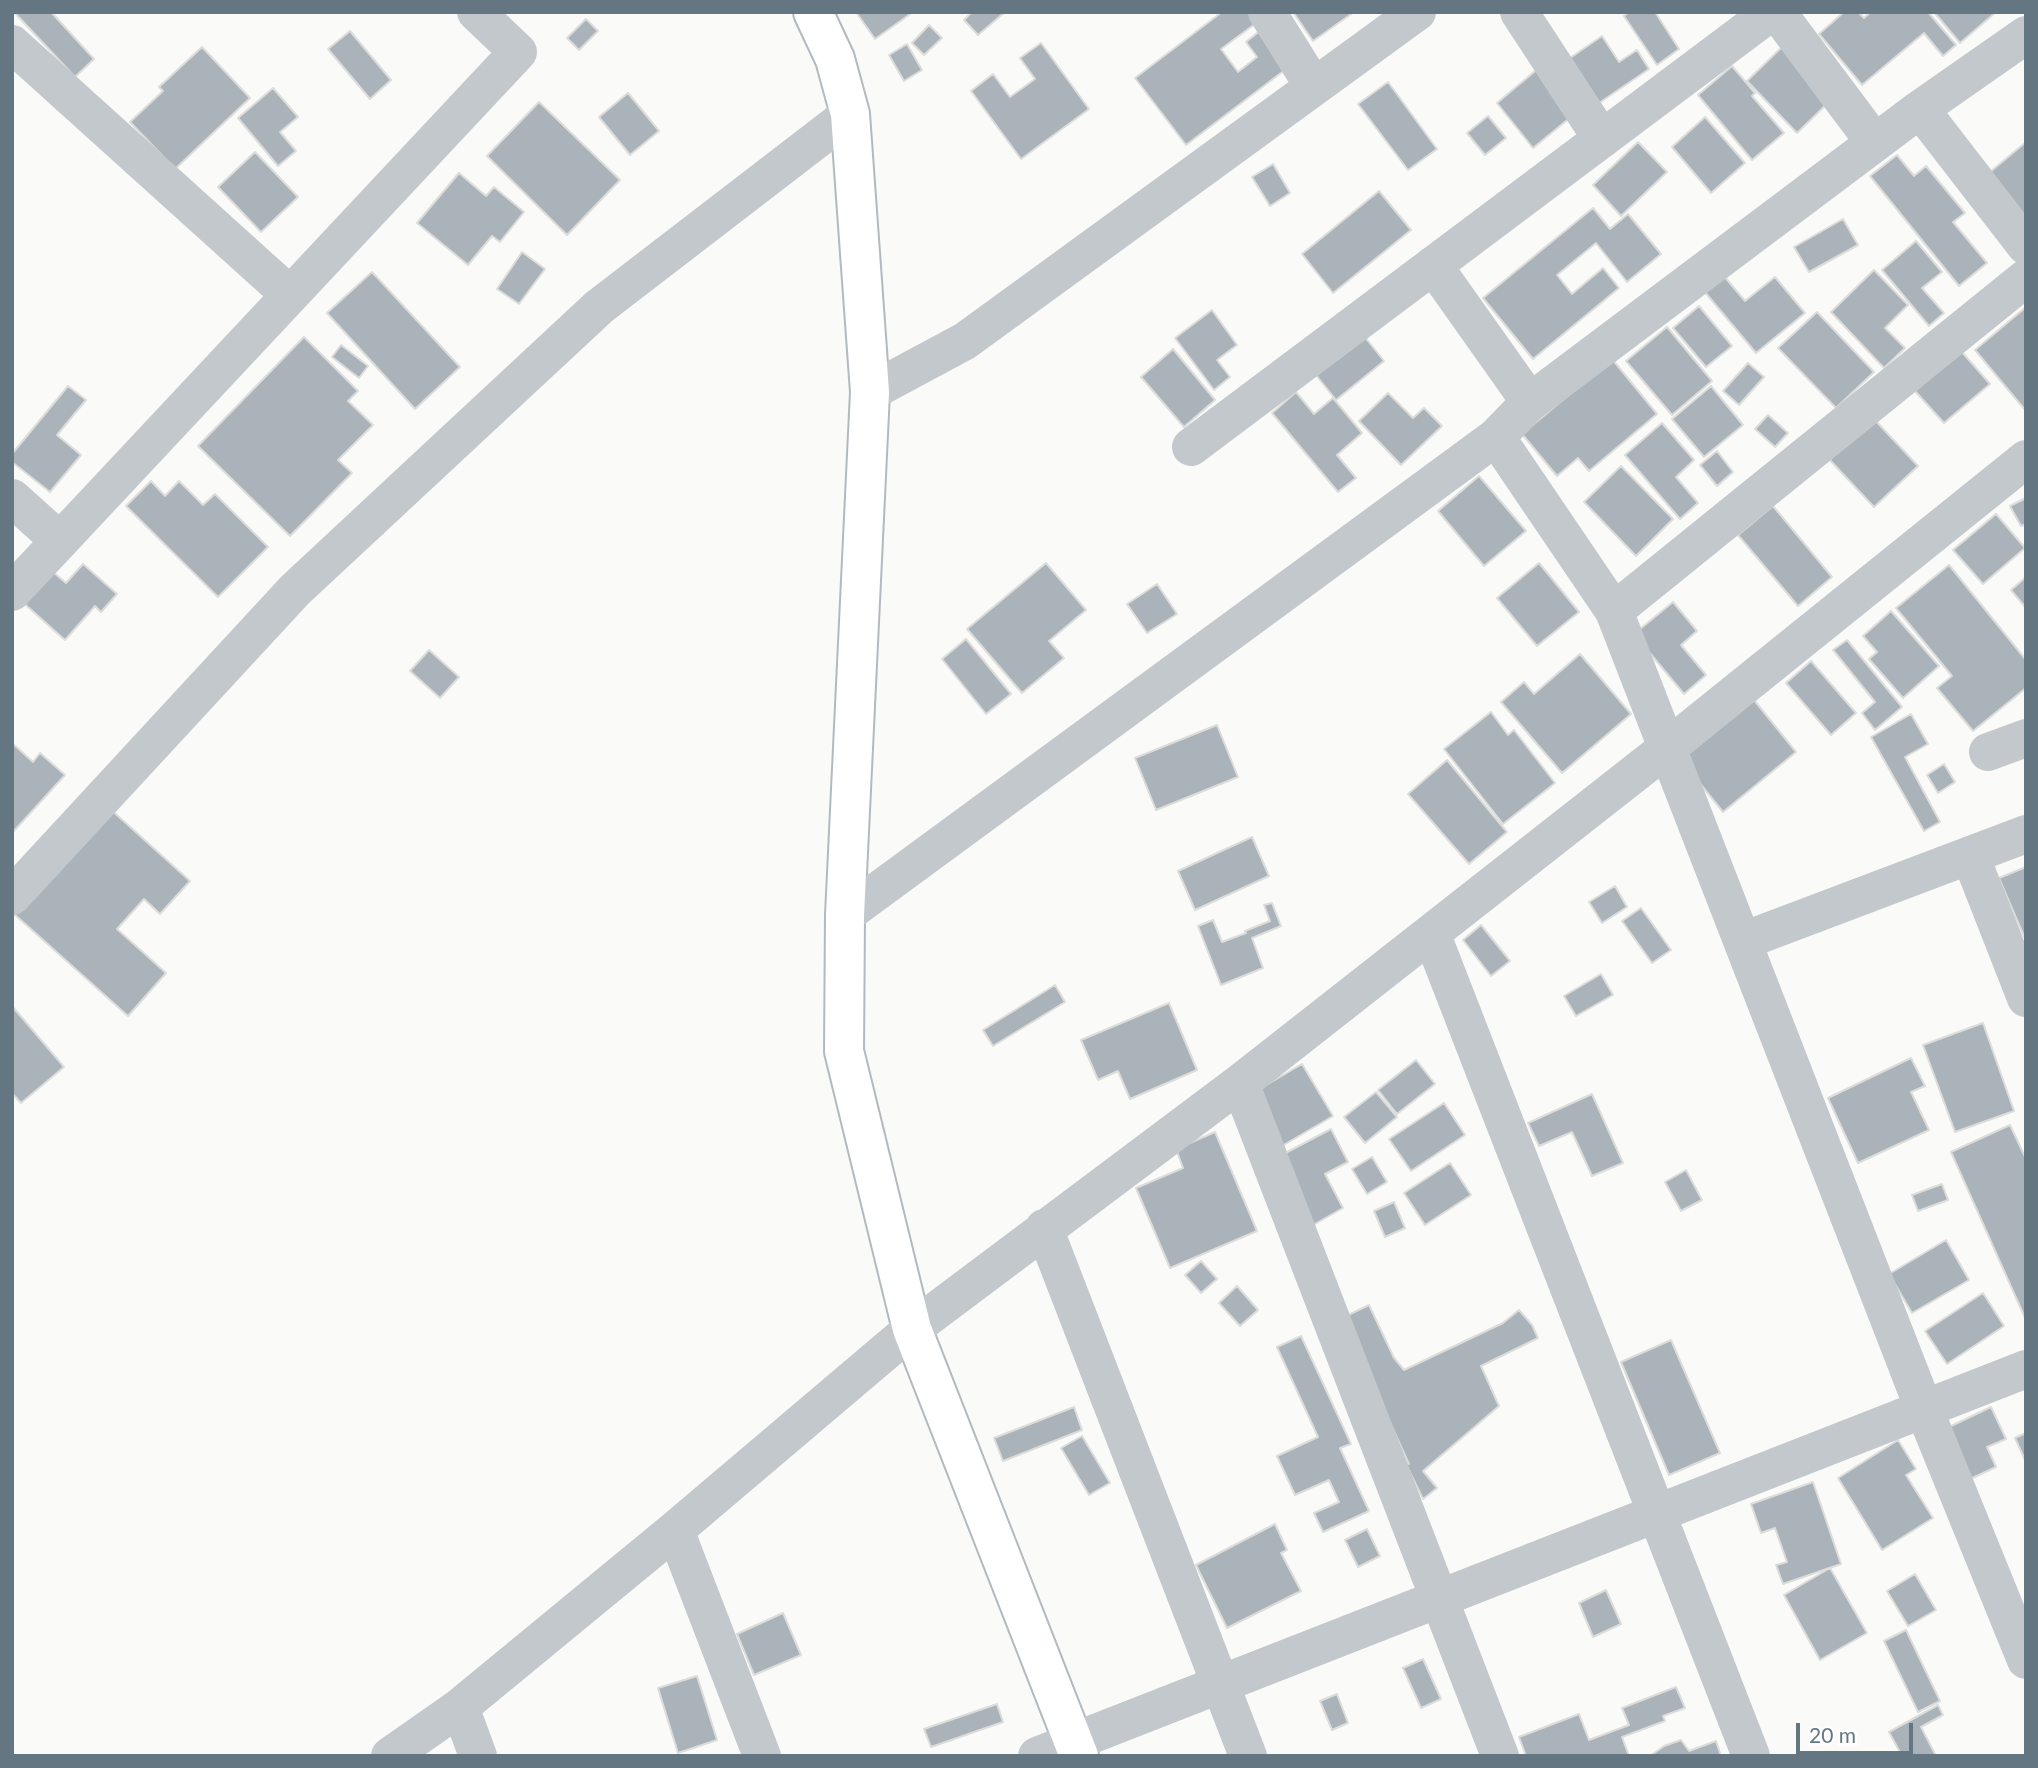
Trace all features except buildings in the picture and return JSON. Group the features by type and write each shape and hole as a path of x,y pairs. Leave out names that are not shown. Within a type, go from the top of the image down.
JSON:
{"street":[{"path":"12,592 518,52 476,12"},
{"path":"813,12 835,59 850,114 870,392 845,915 844,1051 912,1329 1076,1749"},
{"path":"1267,12 1314,87"},
{"path":"870,392 965,341 1416,12"},
{"path":"1519,12 1602,139"},
{"path":"1191,447 1771,12"},
{"path":"1777,12 1875,143"},
{"path":"845,915 1496,437 1530,402 1920,109 2026,34"},
{"path":"12,44 290,295"},
{"path":"1920,109 2026,246"},
{"path":"12,895 295,590 599,307 850,114"},
{"path":"1433,265 1530,402"},
{"path":"1614,611 2026,278"},
{"path":"1496,437 1614,611 1924,1409 2026,1660"},
{"path":"390,1756 460,1707 675,1530 912,1329 1240,1083 1667,748 2026,459"},
{"path":"12,498 60,541"},
{"path":"1988,752 2026,738"},
{"path":"1743,941 2026,834"},
{"path":"1970,855 2026,998"},
{"path":"1431,933 1751,1756"},
{"path":"1240,1083 1500,1756"},
{"path":"1044,1228 1248,1756"},
{"path":"1037,1756 1076,1749 1220,1684 2026,1369"},
{"path":"675,1530 762,1756"},
{"path":"460,1707 478,1756"}]}
